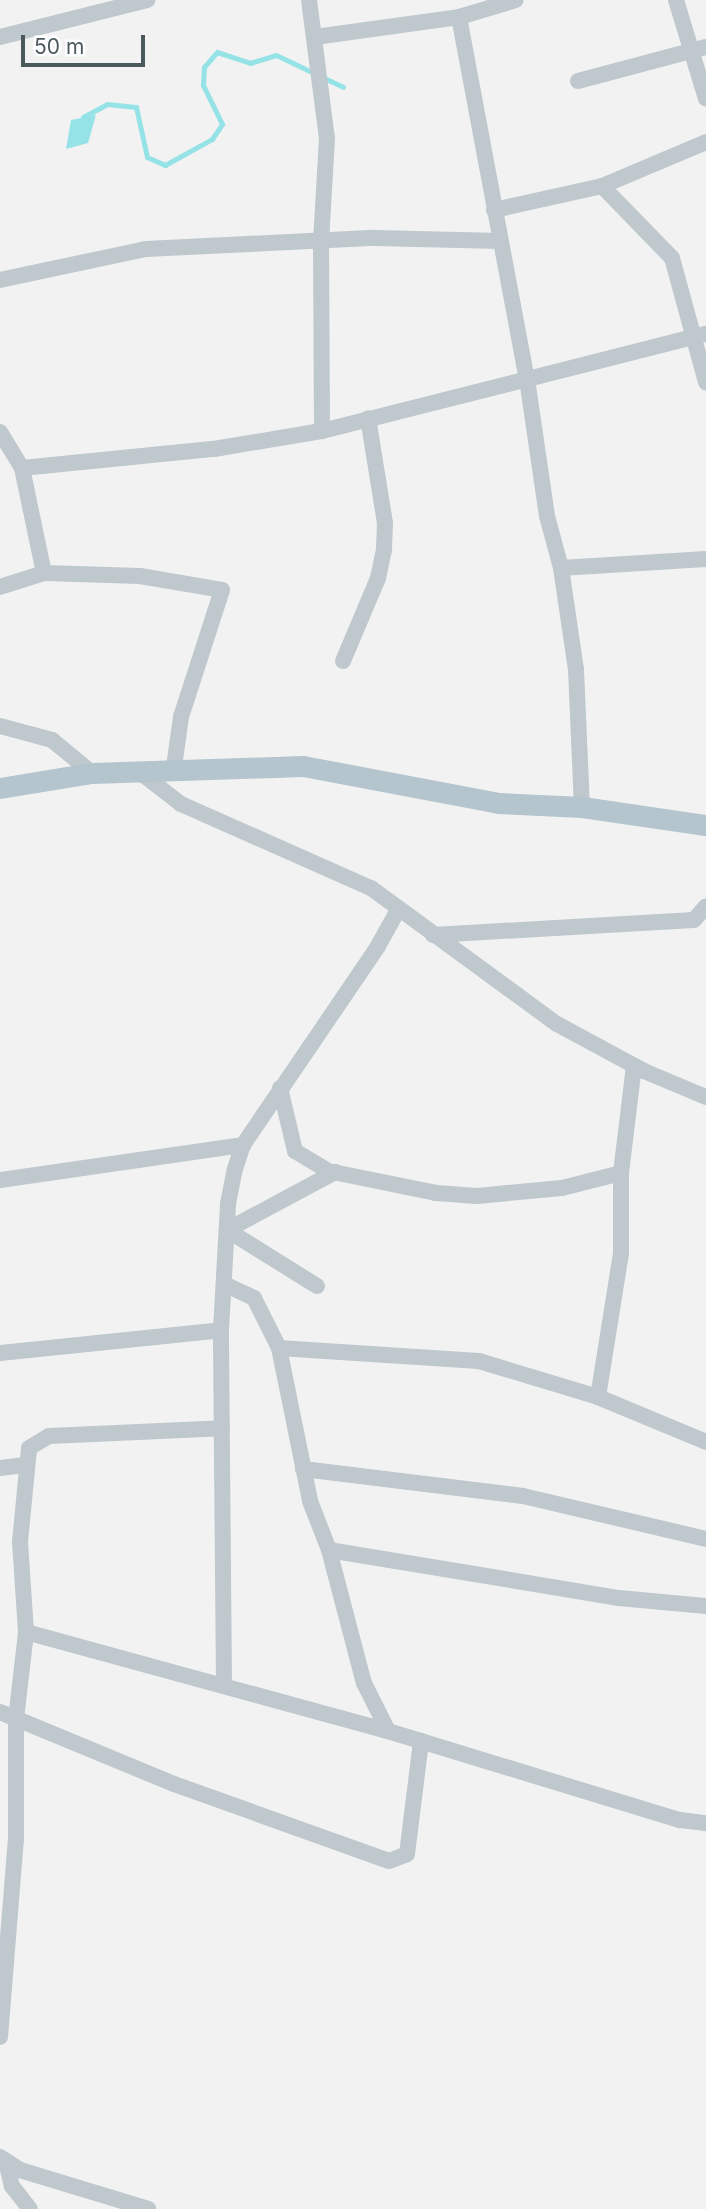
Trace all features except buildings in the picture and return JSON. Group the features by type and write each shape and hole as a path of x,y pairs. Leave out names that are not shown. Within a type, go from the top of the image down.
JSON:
{"main road":[{"path":"0,788 92,773 174,767 303,766 498,803 582,807 706,825"}],"street":[{"path":"0,37 147,0"},
{"path":"309,0 327,138 321,241 322,431"},
{"path":"314,37 459,17 516,0"},
{"path":"676,0 699,49 706,99"},
{"path":"459,17 527,379 547,516 561,568 578,686 582,807"},
{"path":"578,81 699,49"},
{"path":"494,210 601,186 706,142"},
{"path":"601,186 668,249 701,336 706,382"},
{"path":"0,280 146,249 321,241 500,240"},
{"path":"22,468 214,449 322,431 701,336"},
{"path":"343,661 378,578 384,550 385,523 368,418"},
{"path":"0,432 22,468 44,573"},
{"path":"561,568 706,559"},
{"path":"0,587 44,573 140,576 222,590 181,718 174,767"},
{"path":"0,726 52,740 92,773"},
{"path":"137,770 180,804 338,870 371,888 557,1024 634,1066 706,1097"},
{"path":"433,935 694,920 706,906"},
{"path":"224,1685 221,1330 228,1204 243,1145 378,946 398,910"},
{"path":"598,1397 621,1254 621,1173 634,1066"},
{"path":"280,1088 295,1152 308,1163 335,1172 469,1196 562,1188 621,1173"},
{"path":"0,1180 243,1145"},
{"path":"227,1230 335,1172"},
{"path":"227,1230 317,1286"},
{"path":"224,1284 254,1298 279,1348 303,1469 329,1550 363,1683 388,1731"},
{"path":"0,1353 221,1330"},
{"path":"279,1348 479,1361 598,1397 706,1442"},
{"path":"0,2037 16,1839 16,1718 26,1632 20,1557 25,1465 29,1448 49,1436 222,1428"},
{"path":"0,1468 25,1465"},
{"path":"303,1469 523,1496 706,1539"},
{"path":"329,1550 619,1598 706,1606"},
{"path":"26,1632 388,1731 680,1820 706,1823"},
{"path":"0,1712 174,1784 388,1861 407,1854 421,1741"},
{"path":"3,2159 12,2186 30,2209"},
{"path":"3,2159 20,2170 148,2209"}],"water":[{"path":"96,115 88,143 66,149 71,120"}],"waterway":[{"path":"83,117 107,104 136,107 147,157 165,165 212,139 222,124 203,85 204,67 217,52 250,63 276,55 343,87"}]}
